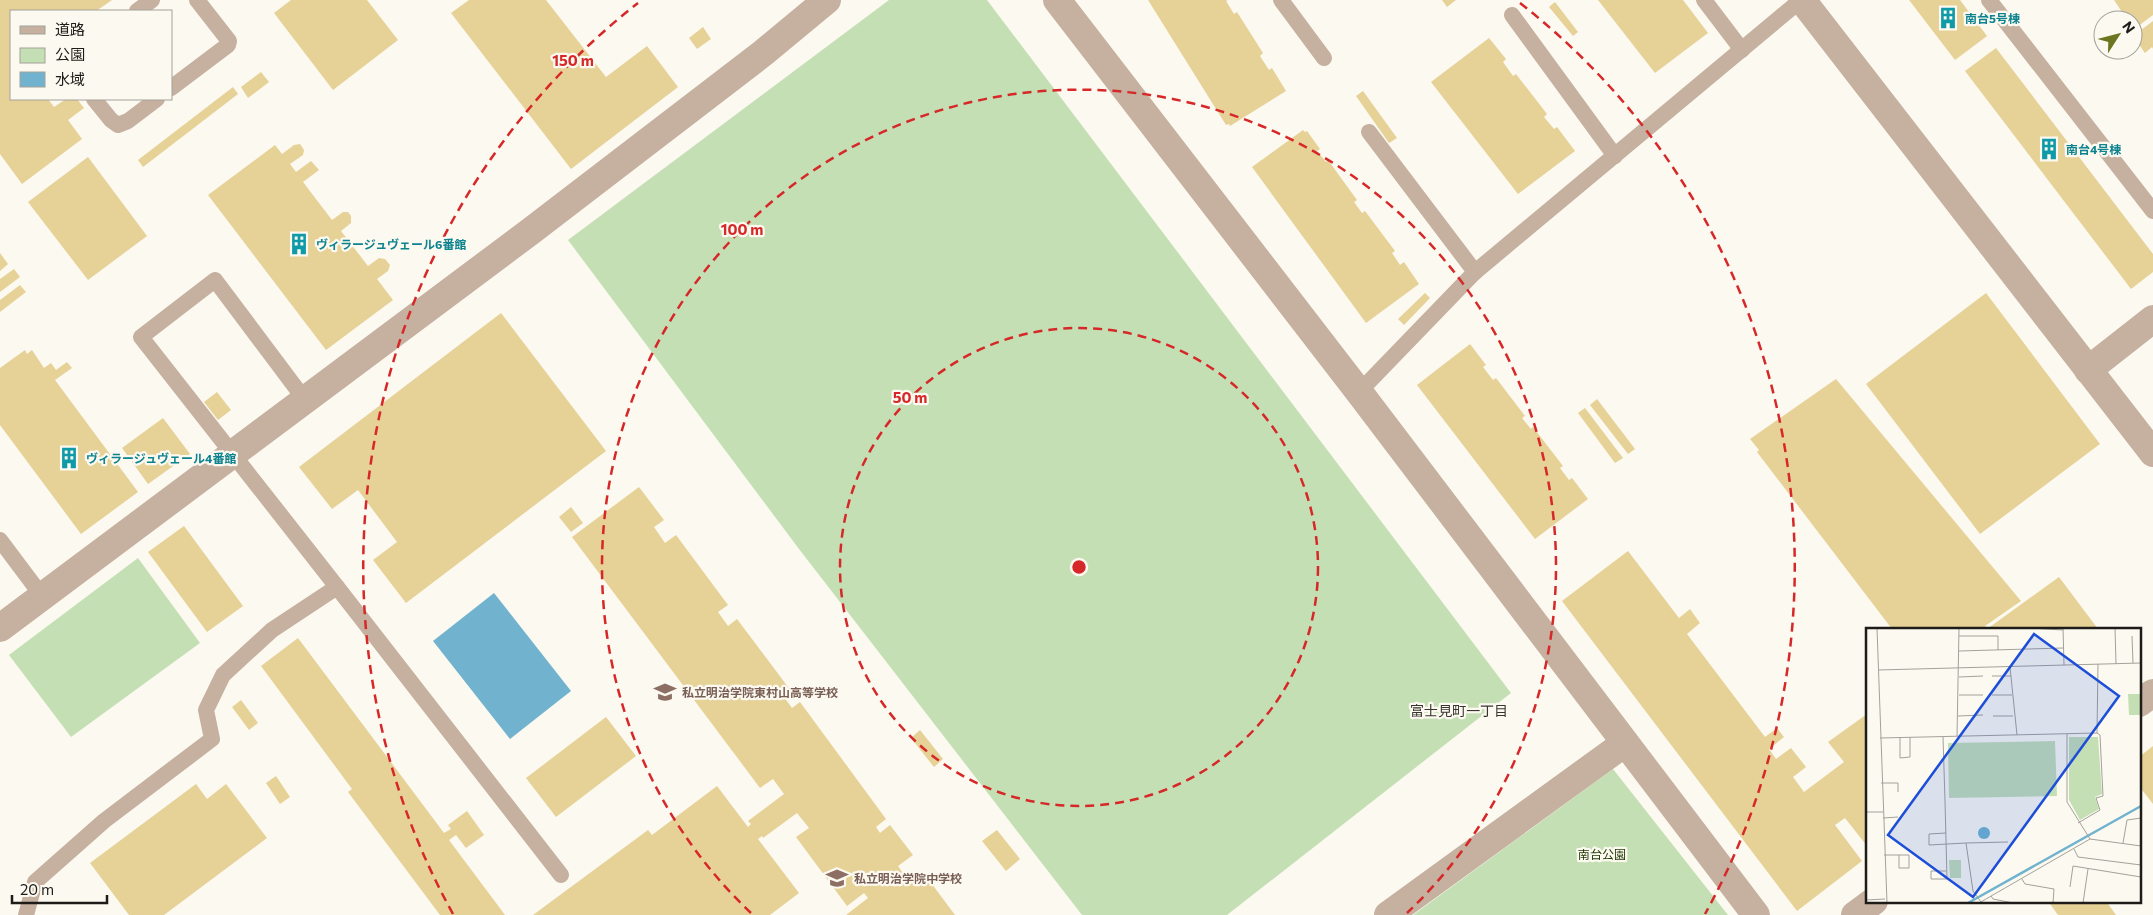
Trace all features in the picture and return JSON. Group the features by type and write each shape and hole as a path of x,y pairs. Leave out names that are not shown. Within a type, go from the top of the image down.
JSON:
{"street":[{"path":"0,628 531,231 764,53 828,0"},
{"path":"1057,0 1359,392 1756,915"},
{"path":"1802,0 2153,453"},
{"path":"2088,370 2153,319"},
{"path":"2140,702 2153,693"},
{"path":"1388,915 1625,743"},
{"path":"1855,915 1873,902"}],"lane":[{"path":"138,10 152,0"},
{"path":"172,87 228,45 230,41 197,0"},
{"path":"1281,0 1324,58"},
{"path":"1704,0 1742,50"},
{"path":"1359,392 1475,272 1802,0"},
{"path":"1990,0 2153,211"},
{"path":"1512,15 1615,156"},
{"path":"95,100 111,120 118,125 128,121 156,100"},
{"path":"1369,132 1475,272"},
{"path":"305,400 215,280 142,338 561,875"},
{"path":"0,540 42,596"},
{"path":"26,915 35,882 104,821 212,739 206,710 223,675 272,630 337,587"}],"green space":[{"path":"889,0 987,0 1511,693 1227,915 1082,915 799,549 568,240"},
{"path":"138,558 200,643 71,737 9,655"},
{"name":"南台公園","path":"1613,769 1728,915 1413,915"}],"water":[{"path":"494,593 571,691 510,739 433,641"}],"building":[{"path":"0,0 112,0 97,10 10,10 10,100 49,100 54,107 64,100 78,100 84,108 68,120 82,139 22,184 0,154"},
{"path":"291,0 367,0 398,40 333,90 274,13"},
{"path":"469,0 546,0 606,77 647,46 678,87 571,169 451,13"},
{"path":"1148,0 1228,0 1226,1 1234,14 1237,12 1263,53 1260,56 1269,70 1272,68 1286,91 1230,126 1229,124 1226,125"},
{"path":"1442,0 1456,0 1447,7"},
{"path":"1598,0 1683,0 1708,33 1655,73"},
{"name":"南台5号棟","path":"1909,0 1960,0 1987,36 1955,60"},
{"path":"2114,0 2153,0 2153,15 2143,22 2143,10 2121,10"},
{"path":"1555,2 1578,32 1573,36 1549,7"},
{"path":"2153,21 2153,49 2152,47 2145,53 2143,50 2143,28"},
{"path":"703,27 711,39 697,49 689,38"},
{"path":"1489,38 1506,59 1503,62 1513,76 1516,74 1547,114 1544,117 1554,129 1557,127 1575,151 1518,194 1431,82"},
{"name":"南台4号棟","path":"1996,48 2153,254 2153,272 2131,289 1965,71"},
{"path":"261,72 269,82 248,98 241,87"},
{"path":"233,87 238,94 143,167 138,160"},
{"path":"1363,91 1397,138 1389,143 1356,96"},
{"path":"1303,130 1307,131 1320,149 1317,151 1326,162 1328,160 1357,200 1354,202 1362,213 1365,211 1395,251 1392,253 1400,265 1404,262 1419,284 1366,323 1252,167"},
{"name":"ヴィラージュヴェール6番館","path":"300,144 304,150 303,155 290,164 296,172 311,161 319,170 303,182 332,220 343,212 348,212 351,216 351,223 341,231 368,266 379,258 385,259 390,265 388,271 377,279 393,300 326,350 208,195 275,145 282,154 294,145"},
{"path":"88,157 147,236 88,280 28,202"},
{"path":"0,253 8,264 0,271"},
{"path":"14,269 20,277 0,292 0,279"},
{"path":"20,285 26,292 0,312 0,300"},
{"path":"1425,293 1430,298 1404,325 1398,319"},
{"path":"1986,293 2100,444 1980,534 1866,384"},
{"path":"501,313 606,451 406,603 373,560 397,542 358,490 332,509 299,467"},
{"path":"1470,344 1486,365 1483,367 1493,380 1496,378 1525,416 1522,418 1531,429 1533,427 1563,466 1560,468 1569,480 1572,478 1588,499 1535,539 1417,385"},
{"name":"ヴィラージュヴェール4番館","path":"25,350 27,354 32,350 44,368 51,363 56,370 67,362 72,368 55,380 138,492 81,534 0,425 0,368"},
{"path":"1836,379 2021,601 1985,626 1986,628 1891,628 1757,452 1759,450 1750,439"},
{"path":"217,392 231,410 218,420 204,402"},
{"path":"1597,399 1635,449 1628,454 1590,405"},
{"path":"1585,408 1623,458 1615,463 1578,413"},
{"path":"163,418 190,454 148,484 122,448"},
{"path":"639,487 664,520 654,527 665,543 676,535 728,605 718,612 728,626 737,619 788,687 781,693 792,708 800,702 886,819 876,827 880,833 890,825 913,855 898,866 909,882 923,872 955,915 846,915 868,898 864,893 847,906 796,837 809,828 797,813 763,838 762,836 758,839 799,893 770,915 533,915 648,830 652,835 717,786 748,827 751,824 748,821 784,794 773,779 760,788 572,537"},
{"path":"571,507 583,523 571,532 559,517"},
{"path":"184,526 243,606 207,632 148,552"},
{"path":"1628,551 1679,618 1690,609 1700,623 1687,634 1765,737 1777,728 1784,737 1769,749 1776,759 1791,748 1806,767 1793,777 1804,792 1844,762 1828,742 1866,715 1866,845 1845,818 1835,825 1862,861 1797,911 1562,601"},
{"path":"2059,577 2097,628 1988,628"},
{"path":"298,638 444,833 451,829 448,825 467,811 484,835 466,848 456,835 449,840 505,915 440,915 348,792 352,789 261,666"},
{"path":"241,700 258,723 249,730 232,707"},
{"path":"606,717 636,756 556,817 526,778"},
{"path":"920,730 943,759 934,767 911,738"},
{"path":"2153,746 2153,804 2140,787 2140,756"},
{"path":"276,776 290,797 280,804 266,783"},
{"path":"196,784 207,799 226,784 267,838 164,915 129,915 90,863"},
{"path":"997,830 1020,859 1006,871 982,841"},
{"path":"2049,902 2107,902 2116,915 2058,915"}],"place":[{"name":"南台5号棟","path":"1948,18"},
{"name":"南台4号棟","path":"2049,149"},
{"name":"ヴィラージュヴェール6番館","path":"299,244"},
{"name":"ヴィラージュヴェール4番館","path":"69,458"},
{"name":"私立明治学院東村山高等学校","path":"665,692"},
{"name":"私立明治学院中学校","path":"837,878"}],"district":[{"name":"富士見町一丁目","path":"1459,710"}]}
